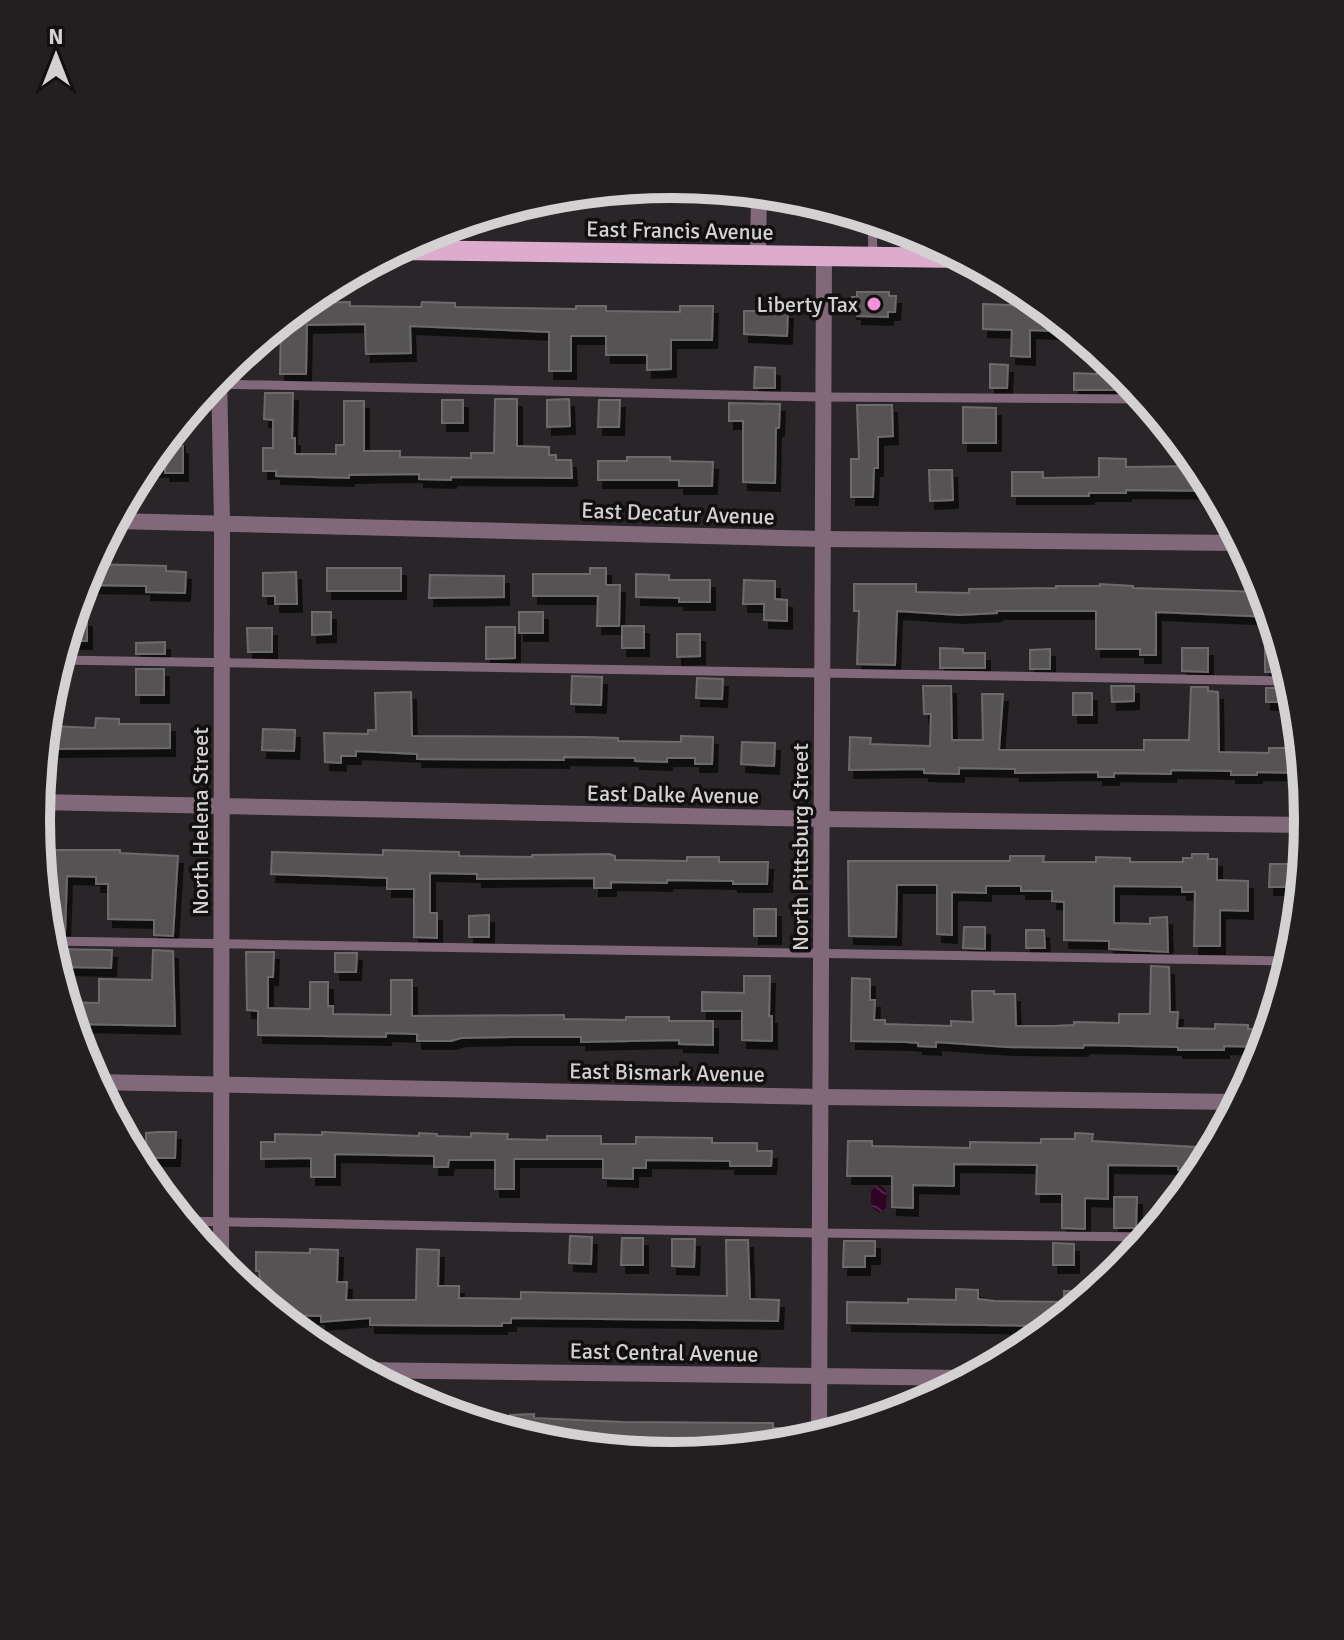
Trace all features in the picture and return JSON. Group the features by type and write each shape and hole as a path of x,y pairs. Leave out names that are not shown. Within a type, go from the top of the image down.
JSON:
{"main road":[{"name":"East Francis Avenue","path":"422,250 938,258"}],"street":[{"path":"758,255 759,204"},
{"name":"North Pittsburg Street","path":"819,1424 824,257"},
{"name":"North Helena Street","path":"218,395 222,523 221,1248"},
{"name":"East Decatur Avenue","path":"127,521 822,539 1229,543"},
{"name":"East Dalke Avenue","path":"50,802 823,819 1294,825"},
{"name":"East Bismark Avenue","path":"108,1082 1226,1102"},
{"name":"East Central Avenue","path":"383,1370 947,1378"}],"lane":[{"path":"872,231 873,257"},
{"path":"232,380 822,397 1130,399"},
{"path":"71,660 1278,681"},
{"path":"62,941 1278,961"},
{"path":"197,1221 1134,1237"}],"water":[{"path":"878,1185 887,1192 886,1208 880,1213 871,1207 871,1191"}],"building":[{"name":"Liberty Tax","path":"857,292 889,292 889,296 896,296 895,312 888,312 888,317 857,316 857,311 852,311 852,297 857,297"},
{"path":"422,302 455,303 455,307 576,309 576,306 606,306 606,311 680,312 680,306 713,306 712,340 671,340 671,369 647,370 647,355 606,355 606,336 571,336 571,371 549,371 549,332 410,326 411,353 366,354 365,324 307,325 306,374 280,374 281,337 327,303 421,307"},
{"path":"983,304 1021,305 1056,331 1030,330 1030,357 1011,356 1012,330 983,329"},
{"path":"744,311 788,311 787,336 744,334"},
{"path":"990,364 1008,365 1007,388 990,388"},
{"path":"1097,366 1119,390 1074,390 1074,373 1097,374"},
{"path":"755,367 775,368 775,388 754,388"},
{"path":"265,393 293,393 292,438 295,438 295,454 336,454 336,445 344,445 344,401 364,401 364,451 400,451 400,457 471,458 471,453 494,453 495,399 517,399 517,446 549,447 549,455 556,455 556,460 571,460 572,478 451,477 451,480 419,479 419,474 349,475 349,478 276,476 276,471 263,471 263,448 273,448 273,420 264,419"},
{"path":"569,399 570,426 547,427 547,400"},
{"path":"442,400 463,400 463,423 442,423"},
{"path":"599,400 620,400 619,427 598,427"},
{"path":"729,403 780,404 779,428 776,428 775,483 743,482 743,421 729,421"},
{"path":"857,405 892,405 893,436 878,437 878,468 874,468 873,497 851,497 851,459 859,459"},
{"path":"963,407 996,408 996,443 963,443"},
{"path":"180,440 180,446 183,446 183,473 165,473 165,469 159,469"},
{"path":"627,457 670,457 670,461 713,462 712,486 679,486 679,480 598,480 598,461 627,461"},
{"path":"1099,458 1126,459 1126,467 1183,466 1200,491 1126,490 1126,493 1089,493 1089,496 1012,496 1012,472 1043,472 1043,478 1099,477"},
{"path":"929,470 952,470 953,500 930,501"},
{"path":"105,564 166,566 166,571 186,572 185,593 146,592 146,586 96,585"},
{"path":"327,568 401,568 401,591 327,591"},
{"path":"590,568 606,568 606,585 620,585 619,626 597,626 598,596 533,596 533,574 590,574"},
{"path":"296,572 297,604 275,604 275,596 263,596 263,573"},
{"path":"636,574 669,575 669,580 710,580 710,602 636,597"},
{"path":"430,575 504,576 504,597 429,598"},
{"path":"744,580 775,581 775,599 787,600 787,621 764,620 764,604 743,604"},
{"path":"854,584 916,584 916,592 969,593 969,589 1100,584 1251,592 1260,616 1156,612 1156,655 1140,655 1140,649 1096,649 1096,611 997,611 959,615 897,611 895,665 857,664 859,611 854,611"},
{"path":"312,612 331,612 331,634 312,635"},
{"path":"519,612 543,612 543,633 519,633"},
{"path":"83,619 87,619 87,641 77,641"},
{"path":"622,626 644,626 644,648 622,648"},
{"path":"486,627 515,627 515,658 486,659"},
{"path":"247,628 272,628 272,652 248,652"},
{"path":"677,634 700,634 700,656 677,657"},
{"path":"165,642 165,654 136,654 136,643"},
{"path":"1265,645 1269,645 1276,672 1265,672"},
{"path":"940,648 963,649 963,653 985,653 985,668 940,668"},
{"path":"1182,648 1208,648 1208,672 1182,671"},
{"path":"1050,649 1050,669 1030,669 1030,650"},
{"path":"136,669 164,669 164,695 136,695"},
{"path":"572,676 602,677 601,705 571,704"},
{"path":"697,678 723,679 722,699 696,698"},
{"path":"923,686 951,686 952,740 983,740 982,694 1003,694 999,750 1144,750 1144,740 1189,740 1191,687 1208,687 1208,691 1218,692 1219,752 1269,753 1269,748 1290,748 1292,773 1231,775 1231,771 1171,770 1171,774 1114,773 1114,777 1098,777 1098,772 1015,773 1015,769 959,768 959,774 924,773 924,769 849,770 850,737 871,738 870,744 930,746 931,714 924,714"},
{"path":"1111,686 1134,686 1134,701 1112,702"},
{"path":"1266,688 1280,688 1283,702 1266,702"},
{"path":"411,692 412,736 585,737 681,742 681,736 713,737 712,764 695,764 695,758 667,758 667,762 635,761 635,758 564,757 564,760 417,759 417,754 356,751 356,756 341,756 341,763 325,762 324,733 368,734 368,730 376,730 375,693"},
{"path":"1073,693 1092,693 1092,715 1073,715"},
{"path":"96,718 119,719 119,724 170,724 170,748 54,749 57,726 95,728"},
{"path":"263,729 295,730 294,751 262,750"},
{"path":"742,742 775,743 774,766 741,764"},
{"path":"51,850 120,850 120,853 178,856 173,936 154,935 154,920 108,919 108,884 96,884 96,877 67,876 65,934 61,934 55,901"},
{"path":"383,850 459,852 459,856 609,854 615,856 615,860 687,861 687,857 719,857 719,862 768,862 767,884 667,880 667,883 611,882 611,888 594,888 594,878 477,879 477,874 430,873 430,913 437,913 437,938 414,937 414,889 387,889 387,878 271,874 272,852 383,855"},
{"path":"1192,854 1208,854 1208,859 1217,859 1217,880 1248,881 1248,911 1220,910 1220,946 1194,946 1195,892 1182,892 1182,887 1114,886 1114,923 1150,924 1150,918 1167,917 1168,952 1109,949 1109,941 1064,940 1064,902 1052,901 1052,891 1021,891 1021,886 986,886 986,893 952,892 952,935 937,934 937,885 897,885 896,937 849,936 848,861 1010,861 1010,856 1044,856 1043,862 1096,862 1096,857 1130,858 1130,862 1183,862 1183,858 1192,858"},
{"path":"1270,864 1293,864 1290,887 1269,887"},
{"path":"754,909 776,909 776,936 754,936"},
{"path":"489,915 489,937 469,937 469,916"},
{"path":"964,927 985,927 985,949 963,948"},
{"path":"1026,930 1044,930 1045,948 1026,948"},
{"path":"64,949 112,950 111,968 68,967"},
{"path":"153,950 173,951 175,1026 85,1024 78,1002 99,1003 99,979 152,980"},
{"path":"246,952 274,952 273,977 268,977 268,1008 310,1009 310,982 328,982 328,1006 333,1006 333,1014 391,1015 391,980 412,980 412,1016 564,1015 564,1019 669,1017 669,1021 713,1021 713,1045 679,1044 679,1040 581,1042 581,1037 417,1041 417,1034 386,1033 386,1037 258,1035 258,1011 247,1010"},
{"path":"335,953 357,953 356,972 335,972"},
{"path":"1151,966 1169,967 1170,1012 1178,1012 1177,1028 1215,1029 1215,1024 1248,1025 1248,1029 1258,1029 1251,1047 1224,1046 1224,1050 1084,1045 1083,1048 1007,1047 936,1042 936,1047 906,1042 851,1041 852,978 870,979 870,1000 875,1000 874,1020 885,1020 885,1024 951,1026 951,1021 973,1022 972,991 1015,994 1016,1026 1119,1023 1119,1014 1150,1014"},
{"path":"744,976 770,976 772,1041 742,1040 742,1011 702,1011 702,992 744,993"},
{"path":"176,1132 175,1158 150,1158 146,1152 146,1133"},
{"path":"322,1132 471,1137 471,1133 508,1134 507,1139 547,1140 547,1136 601,1136 601,1144 636,1144 636,1137 712,1138 712,1143 757,1143 757,1151 772,1151 771,1166 730,1166 730,1161 646,1160 646,1168 633,1168 633,1179 603,1178 603,1159 514,1159 514,1189 495,1189 495,1160 449,1160 448,1167 434,1167 434,1156 335,1154 335,1177 311,1177 311,1158 261,1159 261,1142 275,1142 275,1134 322,1135"},
{"path":"1075,1133 1093,1134 1092,1141 1201,1147 1186,1170 1178,1170 1178,1166 1108,1165 1108,1199 1085,1198 1085,1229 1062,1228 1062,1194 1036,1194 1037,1165 954,1164 954,1186 913,1185 913,1208 892,1207 892,1176 847,1176 848,1141 872,1141 872,1146 970,1148 970,1142 1041,1143 1041,1139 1075,1139"},
{"path":"1114,1197 1137,1197 1136,1228 1114,1228"},
{"path":"570,1236 592,1237 591,1264 569,1263"},
{"path":"622,1238 643,1238 643,1265 621,1265"},
{"path":"672,1239 695,1239 694,1267 672,1266"},
{"path":"726,1240 748,1240 750,1299 779,1300 778,1321 511,1318 511,1323 502,1323 502,1326 370,1325 370,1318 321,1322 321,1316 296,1315 260,1286 256,1252 338,1250 337,1282 347,1282 346,1300 416,1300 417,1249 439,1250 438,1286 459,1286 459,1298 521,1299 521,1292 727,1296"},
{"path":"844,1241 875,1241 875,1256 865,1256 865,1267 843,1267"},
{"path":"1053,1243 1074,1244 1074,1265 1053,1265"},
{"path":"956,1289 978,1290 978,1299 995,1301 1064,1302 1064,1291 1078,1291 1033,1326 847,1323 847,1302 956,1300"},
{"path":"534,1414 534,1418 623,1422 773,1423 773,1428 783,1428 783,1432 713,1441 631,1441 551,1430 510,1421 510,1415"}],"place":[{"name":"Liberty Tax","path":"874,304"}]}
